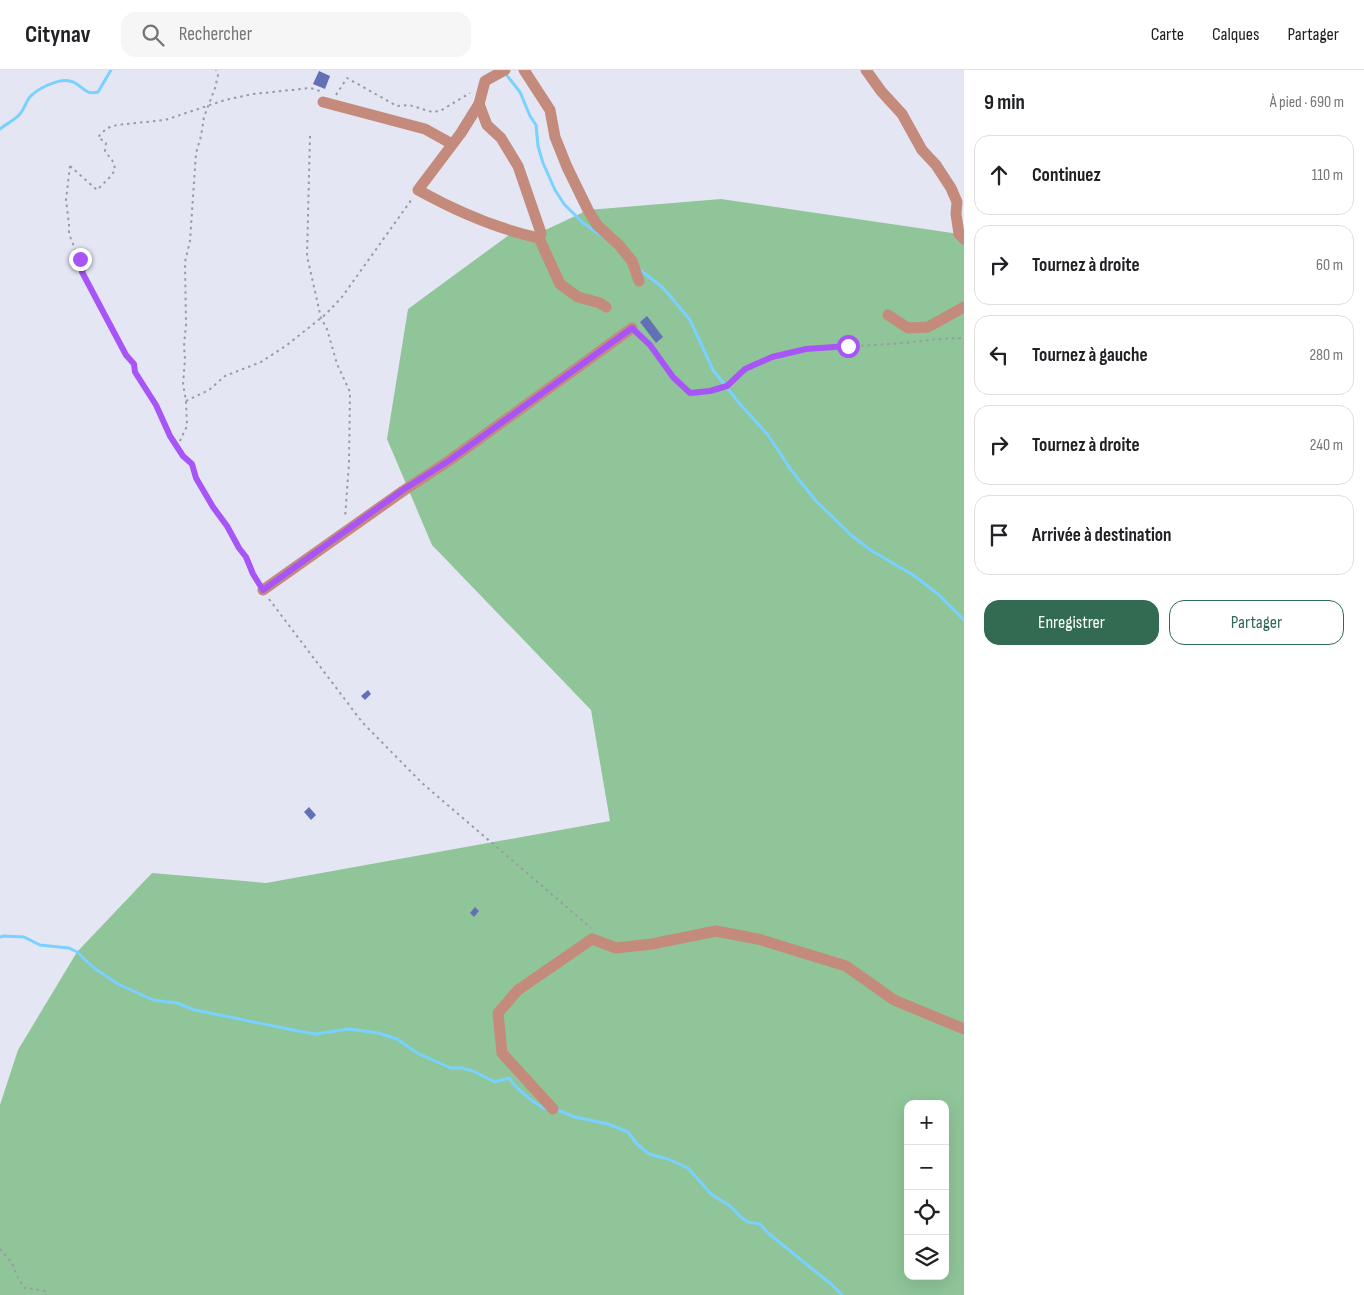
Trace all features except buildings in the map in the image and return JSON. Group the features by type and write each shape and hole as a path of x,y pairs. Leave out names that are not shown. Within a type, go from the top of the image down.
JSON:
{"street":[{"path":"504,70 485,81 479,104 418,190 485,221 513,232 539,238"},
{"path":"524,70 550,110 554,137 588,210 597,225 619,245 632,262 639,281"},
{"path":"866,70 881,91 902,114 922,150 936,165 951,188 957,202 956,214 959,234 964,239"},
{"path":"327,97 424,129 452,144"},
{"path":"479,104 487,125 501,138 518,166 541,232 539,238 560,284 578,297 600,303 606,307"},
{"path":"951,188 964,199"},
{"path":"888,315 908,328 928,327 964,307"},
{"path":"263,590 403,490 450,460 632,328"},
{"path":"554,1109 502,1053 498,1013 518,990 592,939 616,948 652,944 716,931 758,939 846,966 894,1000 964,1029"}],"path":[{"path":"177,446 187,426 183,384 186,359 184,346 186,325 185,262 190,241 196,153 204,117 215,88 218,75 216,70"},
{"path":"485,81 476,90 440,111 432,112 409,105 397,106 347,78 336,95 327,97 310,88 266,92 225,100 165,120 116,125 107,128 98,137 106,143 105,151 114,163 115,170 110,177 97,190 70,166 66,200 69,234 80,259 82,272 126,355 134,364 135,372 156,405 170,436 183,456 192,464 196,478 246,557 266,597 315,658 321,669 362,722 422,783 594,931"},
{"path":"310,136 307,256 321,318 327,329 337,364 350,392 349,463 345,533"},
{"path":"186,401 209,390 225,376 267,358 321,318 342,297 418,190"},
{"path":"632,328 650,345 673,377 690,393 710,391 727,386 745,369 772,357 806,349 906,343 936,338 964,338"},
{"path":"0,1249 12,1263 18,1278 25,1288 46,1291 46,1295"}],"green space":[{"path":"721,199 959,234 964,233 964,1295 0,1295 0,1105 18,1050 77,952 152,873 266,883 610,821 591,710 432,545 387,439 408,309 513,232 541,232 588,210"}],"waterway":[{"path":"0,129 19,115 29,98 42,88 65,80 74,82 86,91 98,92 111,70"},
{"path":"505,73 520,92 536,125 538,146 555,190 564,204 583,223 602,236"},
{"path":"640,270 661,286 690,320 713,370 768,435 791,470 816,501 851,535 869,549 913,575 938,594 964,620"},
{"path":"0,937 24,937 40,945 69,948 77,952 94,968 118,984 153,1000 177,1003 195,1010 315,1034 349,1029 378,1033 397,1039 419,1054 451,1068 473,1071 495,1082 509,1078 527,1097 549,1110"},
{"path":"555,1109 575,1117 608,1124 628,1132 637,1144 649,1154 668,1159 688,1168 711,1194 730,1206 748,1222 760,1224 768,1233 842,1295"}],"route":[{"path":"80,259 82,272 126,355 134,364 135,372 156,405 170,436 183,456 192,464 196,478 246,557 253,574 263,590 403,490 450,460 632,328 650,345 673,377 690,393 710,391 727,386 745,369 772,357 806,349 848,346"}]}
